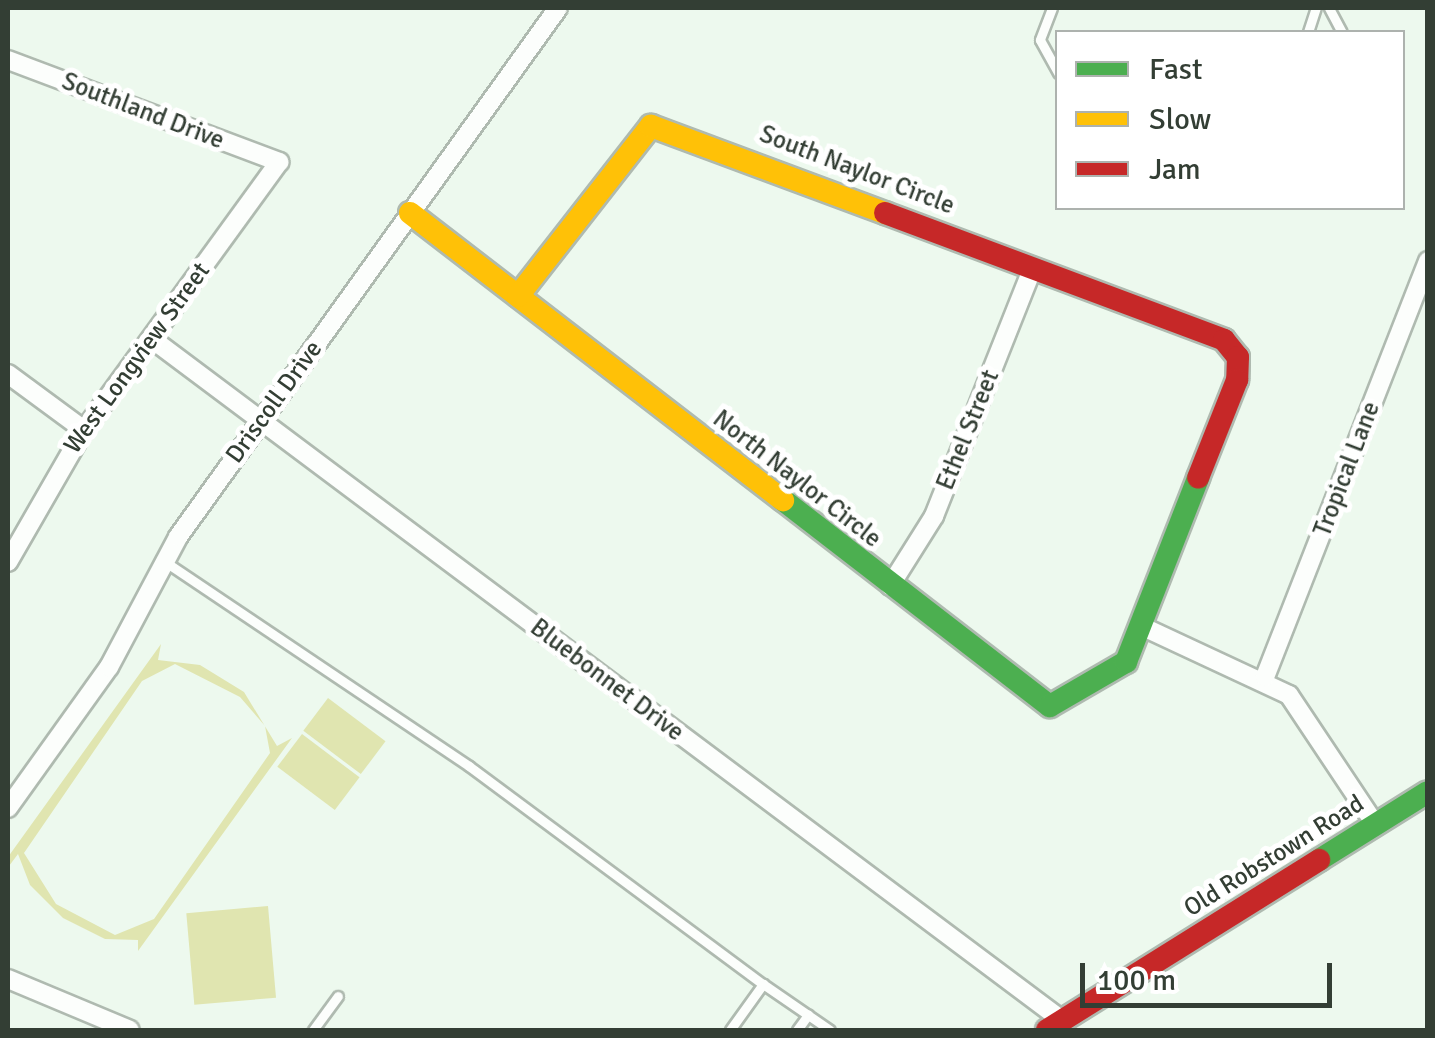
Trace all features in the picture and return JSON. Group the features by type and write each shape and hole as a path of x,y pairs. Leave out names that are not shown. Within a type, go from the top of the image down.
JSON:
{"street":[{"name":"Driscoll Drive","path":"8,808 109,667 164,561 260,420 558,8"},
{"name":"Southland Drive","path":"8,60 278,162"},
{"name":"South Naylor Circle","path":"518,296 651,126 1224,340 1238,357"},
{"name":"West Longview Street","path":"8,562 84,430 278,162"},
{"name":"North Naylor Circle","path":"410,213 1050,706 1115,677 1141,626 1238,357"},
{"name":"Tropical Lane","path":"1266,677 1428,261"},
{"name":"Ethel Street","path":"890,586 934,516 1034,267"},
{"name":"Bluebonnet Drive","path":"152,339 1055,1026"},
{"path":"8,374 84,430"},
{"path":"1141,626 1266,677 1308,718 1376,824"},
{"name":"Old Robstown Road","path":"1055,1026 1428,792"},
{"path":"8,979 130,1030"}],"lane":[{"path":"1052,8 1040,40 1055,68"},
{"path":"1329,8 1341,30"},
{"path":"164,561 512,796 830,1030"},
{"path":"730,1030 763,984"},
{"path":"313,1030 338,996"},
{"path":"797,1030 808,1015"}],"green space":[{"path":"161,644 158,660 200,665 244,692 264,725 240,697 175,664 142,681 24,853 56,904 115,935 154,919 270,753 265,727 277,746 292,738 138,951 138,940 105,939 63,918 30,885 18,854 9,866 8,857"},
{"path":"328,698 386,741 361,774 303,731"},
{"path":"302,734 360,777 335,810 277,767"},
{"path":"268,906 276,998 194,1005 186,913"}],"traffic: fast":[{"path":"783,500 1050,706 1126,662 1198,478"},
{"path":"1319,860 1428,792"}],"traffic: slow":[{"path":"518,296 651,126 885,213"},
{"path":"410,213 783,500"}],"traffic: jam":[{"path":"885,213 1224,340 1238,357 1237,380 1198,478"},
{"path":"1047,1030 1319,860"}]}
